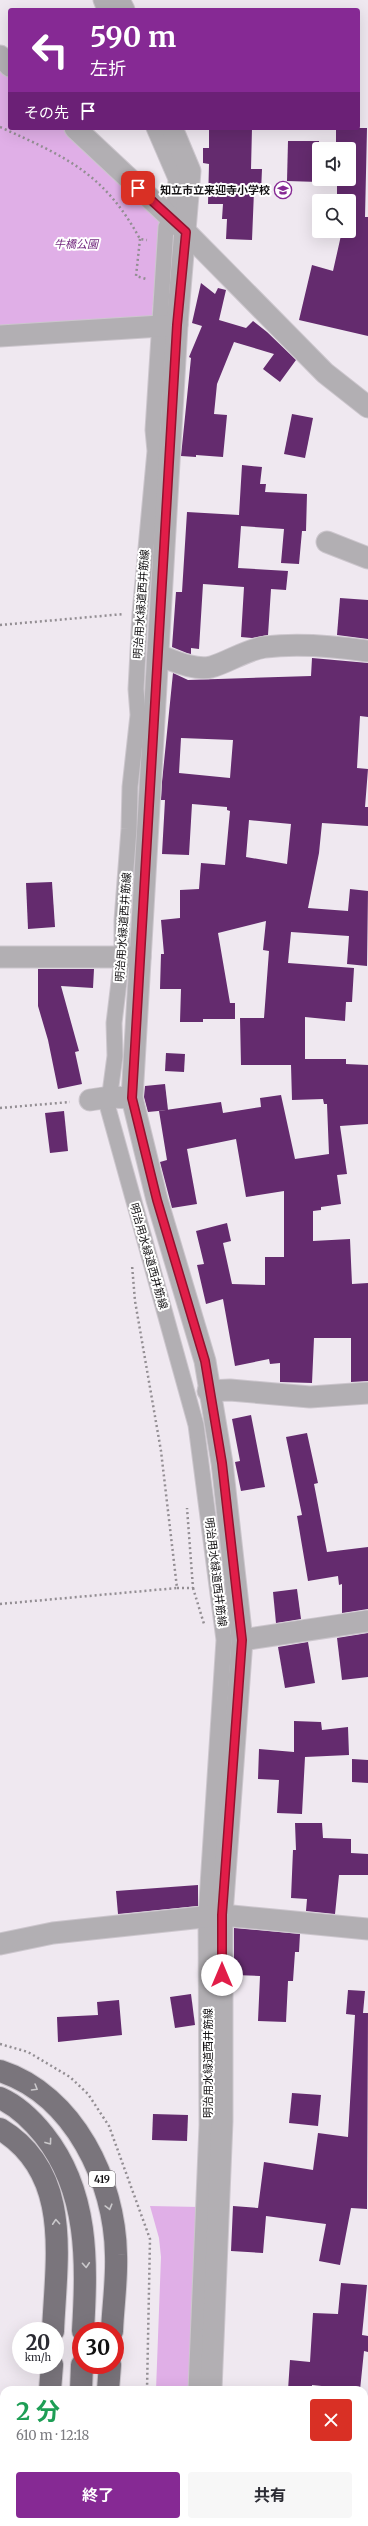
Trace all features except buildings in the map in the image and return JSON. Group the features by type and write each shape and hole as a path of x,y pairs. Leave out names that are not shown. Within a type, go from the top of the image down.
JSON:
{"highway":[{"name":"419","path":"0,2071 14,2076 44,2094 66,2114 84,2142 101,2177 112,2217 116,2254 112,2322"},
{"name":"419","path":"0,2098 30,2118 52,2145 68,2174 79,2207 87,2270 84,2322"},
{"path":"0,2129 19,2143 37,2163 47,2183 55,2210 57,2236 53,2322"},
{"path":"50,2386 51,2374"},
{"path":"81,2386 82,2374"},
{"path":"108,2386 109,2374"}],"street":[{"path":"0,56 8,64"},
{"path":"77,130 186,232 325,372 368,408"},
{"name":"明治用水緑道西井筋線","path":"155,130 176,179 174,209 170,218 166,241 162,284 168,326 153,430 155,451 140,613 136,689 138,715 136,750 130,787 128,851 122,920 131,957 114,1023 115,1056 100,1099 108,1108 196,1425 223,1632 207,2125 196,2386"},
{"path":"173,130 190,170 186,232 168,326 158,655 131,957 132,1098 157,1200 205,1361 208,1391 222,1463 242,1640 214,1915 222,2121 211,2386"},
{"path":"0,336 168,326"},
{"path":"327,542 368,558"},
{"path":"158,655 187,665 209,668 239,655 264,648 321,644 368,651"},
{"path":"0,957 131,957"},
{"path":"100,1099 132,1098"},
{"path":"208,1391 230,1390 310,1397 368,1393"},
{"path":"242,1640 368,1621"},
{"path":"0,1944 53,1933 214,1915 368,1929"}],"path":[{"path":"0,127 56,152 77,166 98,183 125,212 140,239 136,276 162,284"},
{"path":"140,239 166,241"},
{"path":"0,624 140,613"},
{"path":"0,1108 100,1099"},
{"path":"132,1261 135,1301 161,1451 177,1588"},
{"path":"187,1502 193,1588 202,1622"},
{"path":"0,1604 177,1588 193,1588"}],"green space":[{"name":"牛橋公園","path":"0,69 8,76 8,130 65,130 160,219 152,316 0,326"},
{"path":"150,2206 200,2207 191,2386 156,2386 161,2257 159,2238"}],"place":[{"name":"知立市立来迎寺小学校","path":"283,190"}],"route":[{"path":"138,188 186,232 177,325 132,1098 157,1200 205,1361 208,1391 222,1463 242,1640 236,1748 222,1915 222,1975"}]}
